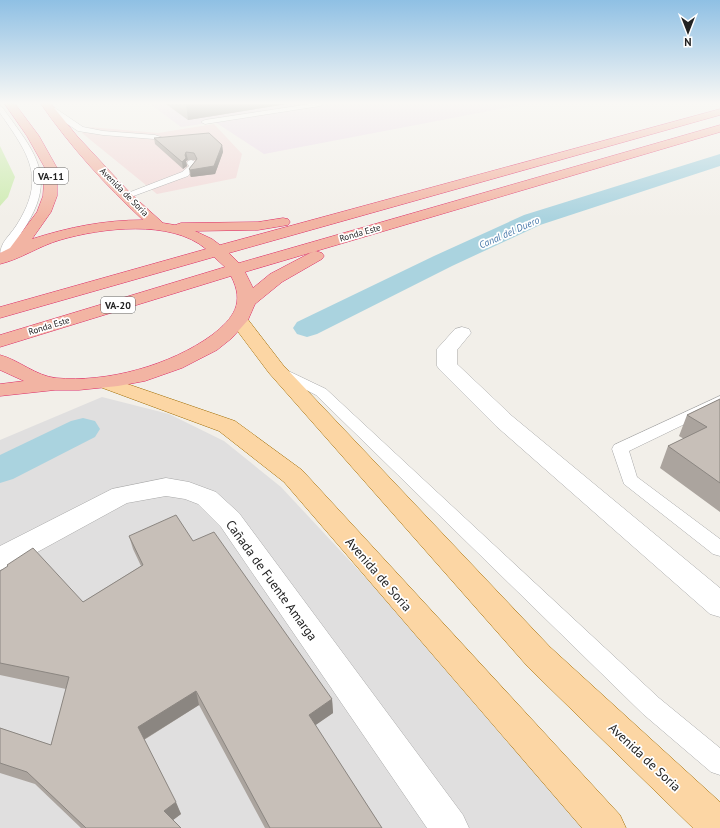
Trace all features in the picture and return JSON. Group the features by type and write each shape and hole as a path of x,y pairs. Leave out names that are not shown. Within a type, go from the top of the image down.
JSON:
{"highway":[{"name":"VA-11","path":"17,250 44,212 50,196 51,168 37,143"},
{"name":"Avenida de Soria","path":"77,143 125,196 164,226"},
{"name":"Ronda Este","path":"0,313 347,214 608,143"},
{"name":"Ronda Este","path":"0,341 236,269 670,143"},
{"path":"164,226 258,226 347,214"},
{"name":"VA-11","path":"0,259 17,250 60,236 92,228 123,225 164,226 197,236 220,251 236,269 244,285 246,302 239,321 214,344 188,359 156,371 107,382 54,384 8,367 0,361"},
{"path":"246,302 290,270 360,233"},
{"path":"0,390 54,384"}],"main road":[{"name":"Avenida de Soria","path":"239,321 276,369 539,657 720,828"},
{"name":"Avenida de Soria","path":"107,382 227,426 293,476 607,828"}],"street":[{"path":"462,333 447,350 447,366 504,421 720,605"},
{"name":"Cañada de Fuente Amarga","path":"0,559 121,495 166,486 189,491 207,498 230,520 450,828"}],"lane":[{"path":"0,254 29,213 36,195 37,171 22,143"},
{"path":"125,196 185,174 190,170 192,166 191,163"},
{"name":"Avenida de Soria","path":"276,369 321,392 651,706 720,763"},
{"path":"720,400 620,449 630,480 720,549"}],"shaded area":[{"path":"94,143 231,143 242,154 236,178 157,194"},
{"path":"247,143 324,143 264,154"},
{"path":"102,397 169,414 224,441 281,487 599,828 0,828 0,440"}],"green space":[{"path":"0,146 15,177 8,197 0,206"}],"building":[{"path":"159,143 219,143 222,145 214,166 190,170 189,169 197,159 194,153 186,152 186,158 182,162"},
{"path":"720,399 720,483 668,446 707,427 687,415"},
{"path":"176,515 193,541 214,532 332,699 309,715 382,828 270,828 196,691 138,727 176,802 164,811 181,828 86,828 27,772 0,763 0,728 51,745 69,677 0,663 0,571 33,548 83,602 143,565 129,536"}],"waterway":[{"name":"Canal del Duero","path":"307,328 443,261 532,220 720,160"},
{"name":"Canal del Duero","path":"0,470 83,429"}]}
